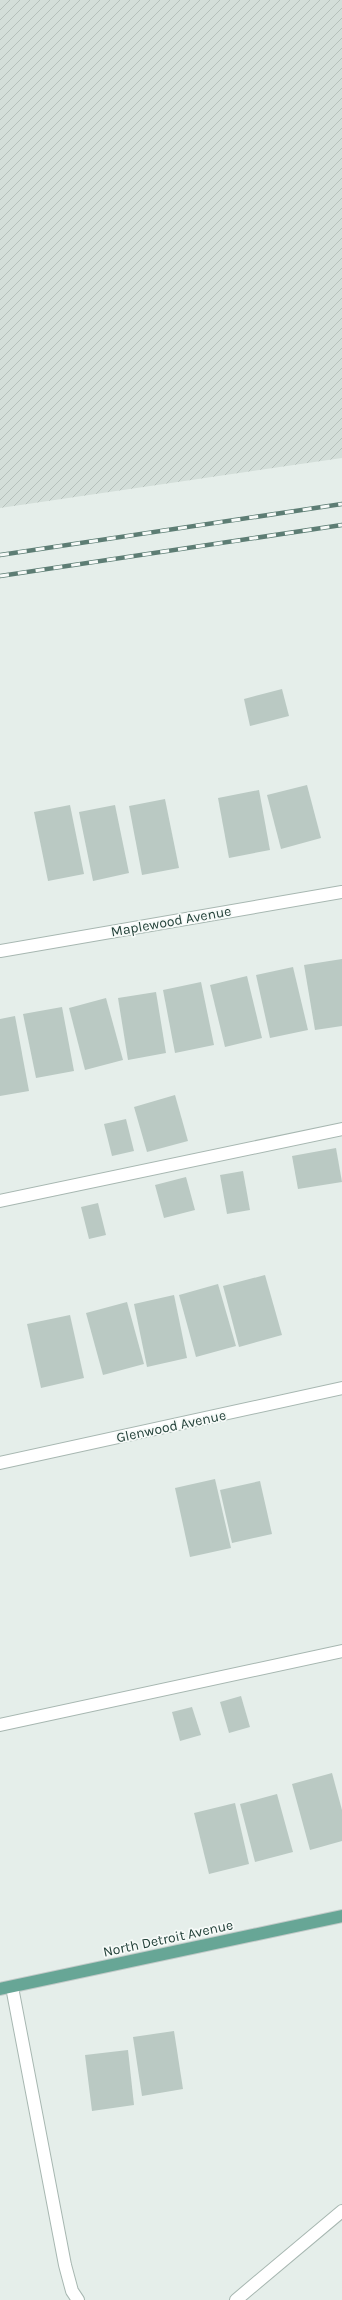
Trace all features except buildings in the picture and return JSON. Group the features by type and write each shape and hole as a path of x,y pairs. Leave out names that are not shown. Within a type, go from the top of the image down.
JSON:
{"main road":[{"name":"North Detroit Avenue","path":"0,1989 342,1916"}],"street":[{"name":"Maplewood Avenue","path":"0,951 342,892"},
{"path":"0,1201 342,1129"},
{"name":"Glenwood Avenue","path":"0,1463 342,1388"},
{"path":"0,1725 342,1651"},
{"path":"12,1986 65,2265 72,2291 78,2300"},
{"path":"236,2300 342,2211"}],"shaded area":[{"path":"0,0 342,0 342,458 0,508"}],"railway":[{"path":"0,555 342,504"},
{"path":"0,576 342,525"}]}
